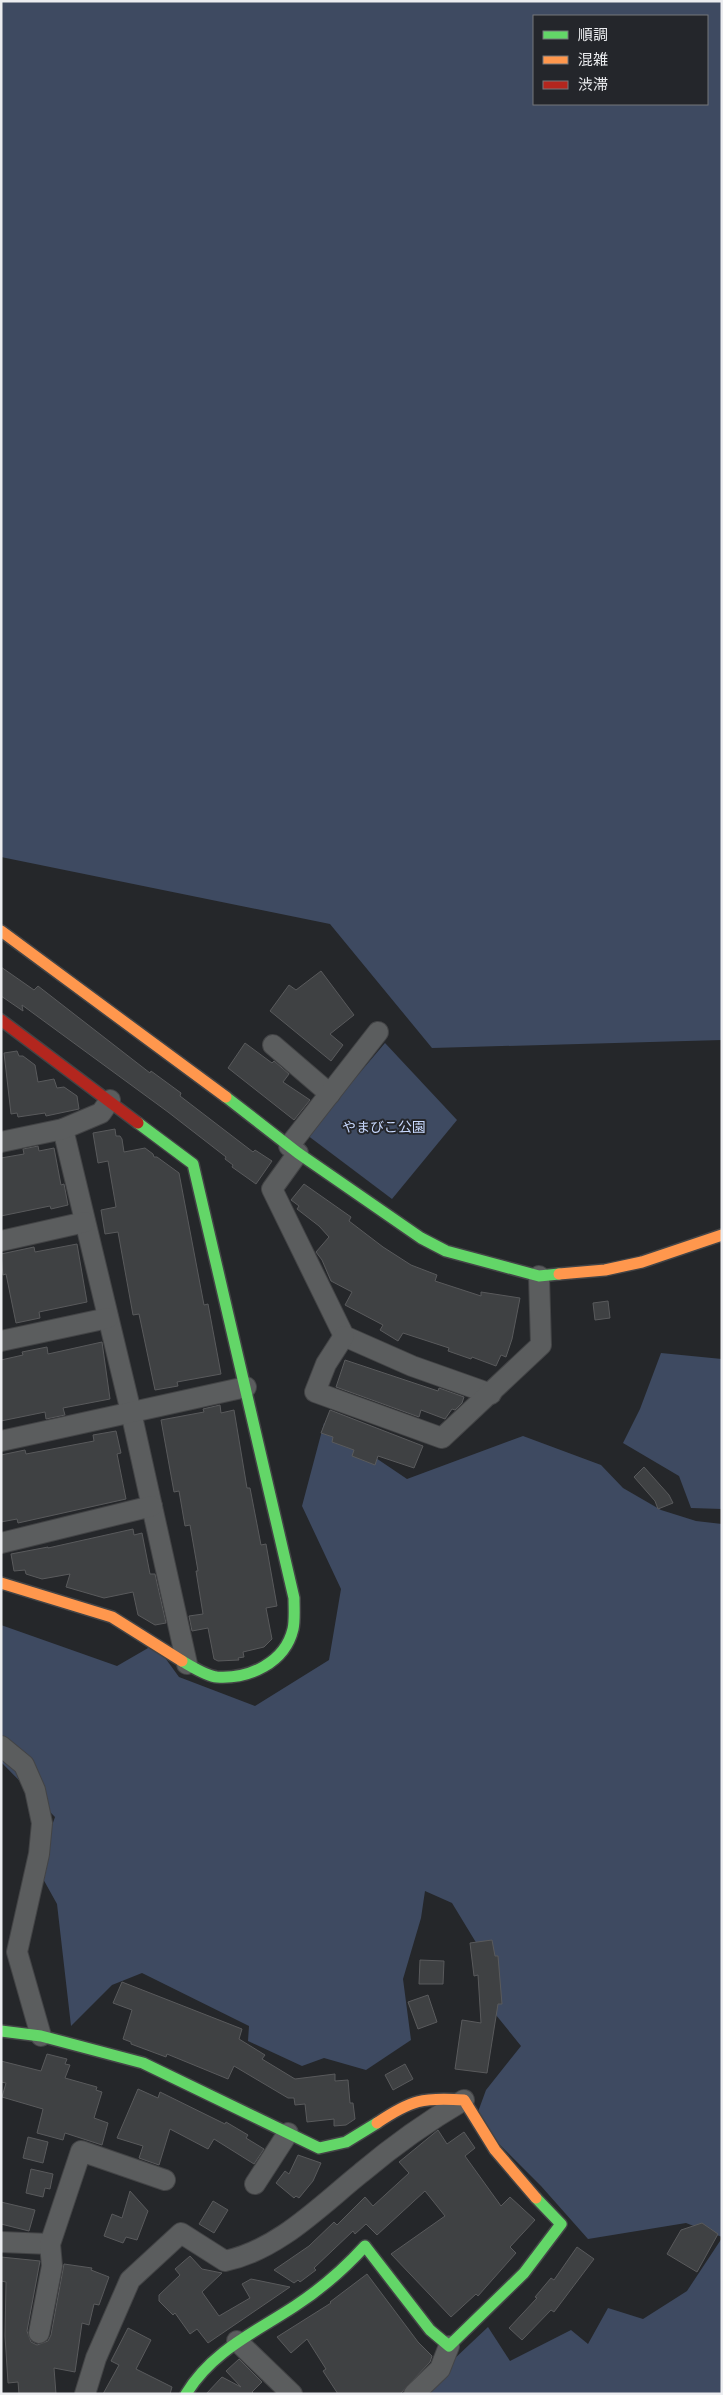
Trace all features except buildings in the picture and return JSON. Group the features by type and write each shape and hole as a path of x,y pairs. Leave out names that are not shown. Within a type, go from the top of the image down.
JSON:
{"street":[{"path":"1,930 188,1066 294,1150 421,1238 446,1251 539,1276 605,1270 642,1262 722,1235"},
{"path":"1,1583 112,1617 187,1664 216,1677 248,1675 273,1661 284,1650 293,1629 294,1598 193,1164 110,1100 4,1027"},
{"path":"378,1032 330,1094 294,1150 272,1189 344,1336 412,1366 491,1394"},
{"path":"273,1045 330,1094"},
{"path":"1,1142 63,1128 101,1113 110,1100"},
{"path":"63,1128 131,1412 187,1664"},
{"path":"1,1241 86,1222"},
{"path":"344,1336 326,1364 315,1392 442,1438 541,1345 539,1276"},
{"path":"1,1341 108,1318"},
{"path":"1,1441 246,1387"},
{"path":"1,1542 152,1506"},
{"path":"1,1746 24,1765 35,1790 42,1823 39,1854 16,1952 41,2036"},
{"path":"1,2031 41,2036 143,2064 319,2148 335,2148 413,2102 433,2098 464,2100"},
{"path":"414,2394 440,2369 449,2346 524,2273 561,2224 511,2172 471,2115 464,2100"},
{"path":"84,2394 96,2358 130,2280 181,2233 225,2261 242,2257 269,2244 305,2219 362,2171 442,2112 464,2100"},
{"path":"255,2184 288,2133"},
{"path":"39,2333 52,2266 50,2244 81,2151 165,2180"},
{"path":"1,2242 50,2244"},
{"path":"186,2394 209,2363 237,2341 341,2274 365,2246 430,2330 449,2346"},
{"path":"237,2341 292,2394"}],"green space":[{"path":"1,1 722,1 722,1040 432,1048 330,924 1,857"},
{"name":"やまびこ公園","path":"385,1043 457,1120 392,1199 307,1135"},
{"path":"661,1353 722,1359 722,1509 691,1508 679,1476 623,1443 640,1409"},
{"path":"324,1423 407,1479 523,1436 601,1465 623,1488 661,1510 696,1521 722,1524 722,2237 686,2223 588,2239 541,2186 475,2120 486,2090 521,2046 496,2015 483,1954 452,1903 425,1891 421,1918 403,1979 411,2040 366,2070 324,2058 302,2066 248,2041 249,2026 142,1973 112,1985 71,2026 57,1904 37,1868 55,1817 1,1762 1,1625 117,1666 155,1644 179,1677 255,1706 329,1660 341,1589 302,1506"},
{"path":"722,2238 722,2394 417,2394 488,2327 510,2361 571,2330 588,2344 608,2308 643,2319 687,2291"}],"traffic: fast":[{"path":"226,1097 298,1153 421,1238 446,1251 539,1276 559,1274"},
{"path":"138,1123 193,1164 294,1598 294,1625 289,1641 274,1660 264,1666 253,1672 241,1675 217,1677 203,1673 182,1661"},
{"path":"1,2031 41,2036 143,2063 319,2148 346,2142 377,2123"},
{"path":"186,2394 196,2379 221,2354 314,2293 365,2246 430,2330 449,2346 524,2273 561,2224 536,2198"}],"traffic: slow":[{"path":"1,931 226,1097"},
{"path":"559,1274 605,1270 642,1262 722,1235"},
{"path":"1,1583 112,1617 182,1661"},
{"path":"377,2123 399,2109 418,2102 438,2099 464,2100 495,2150 536,2198"}],"traffic: jam":[{"path":"1,1020 138,1123"}]}
